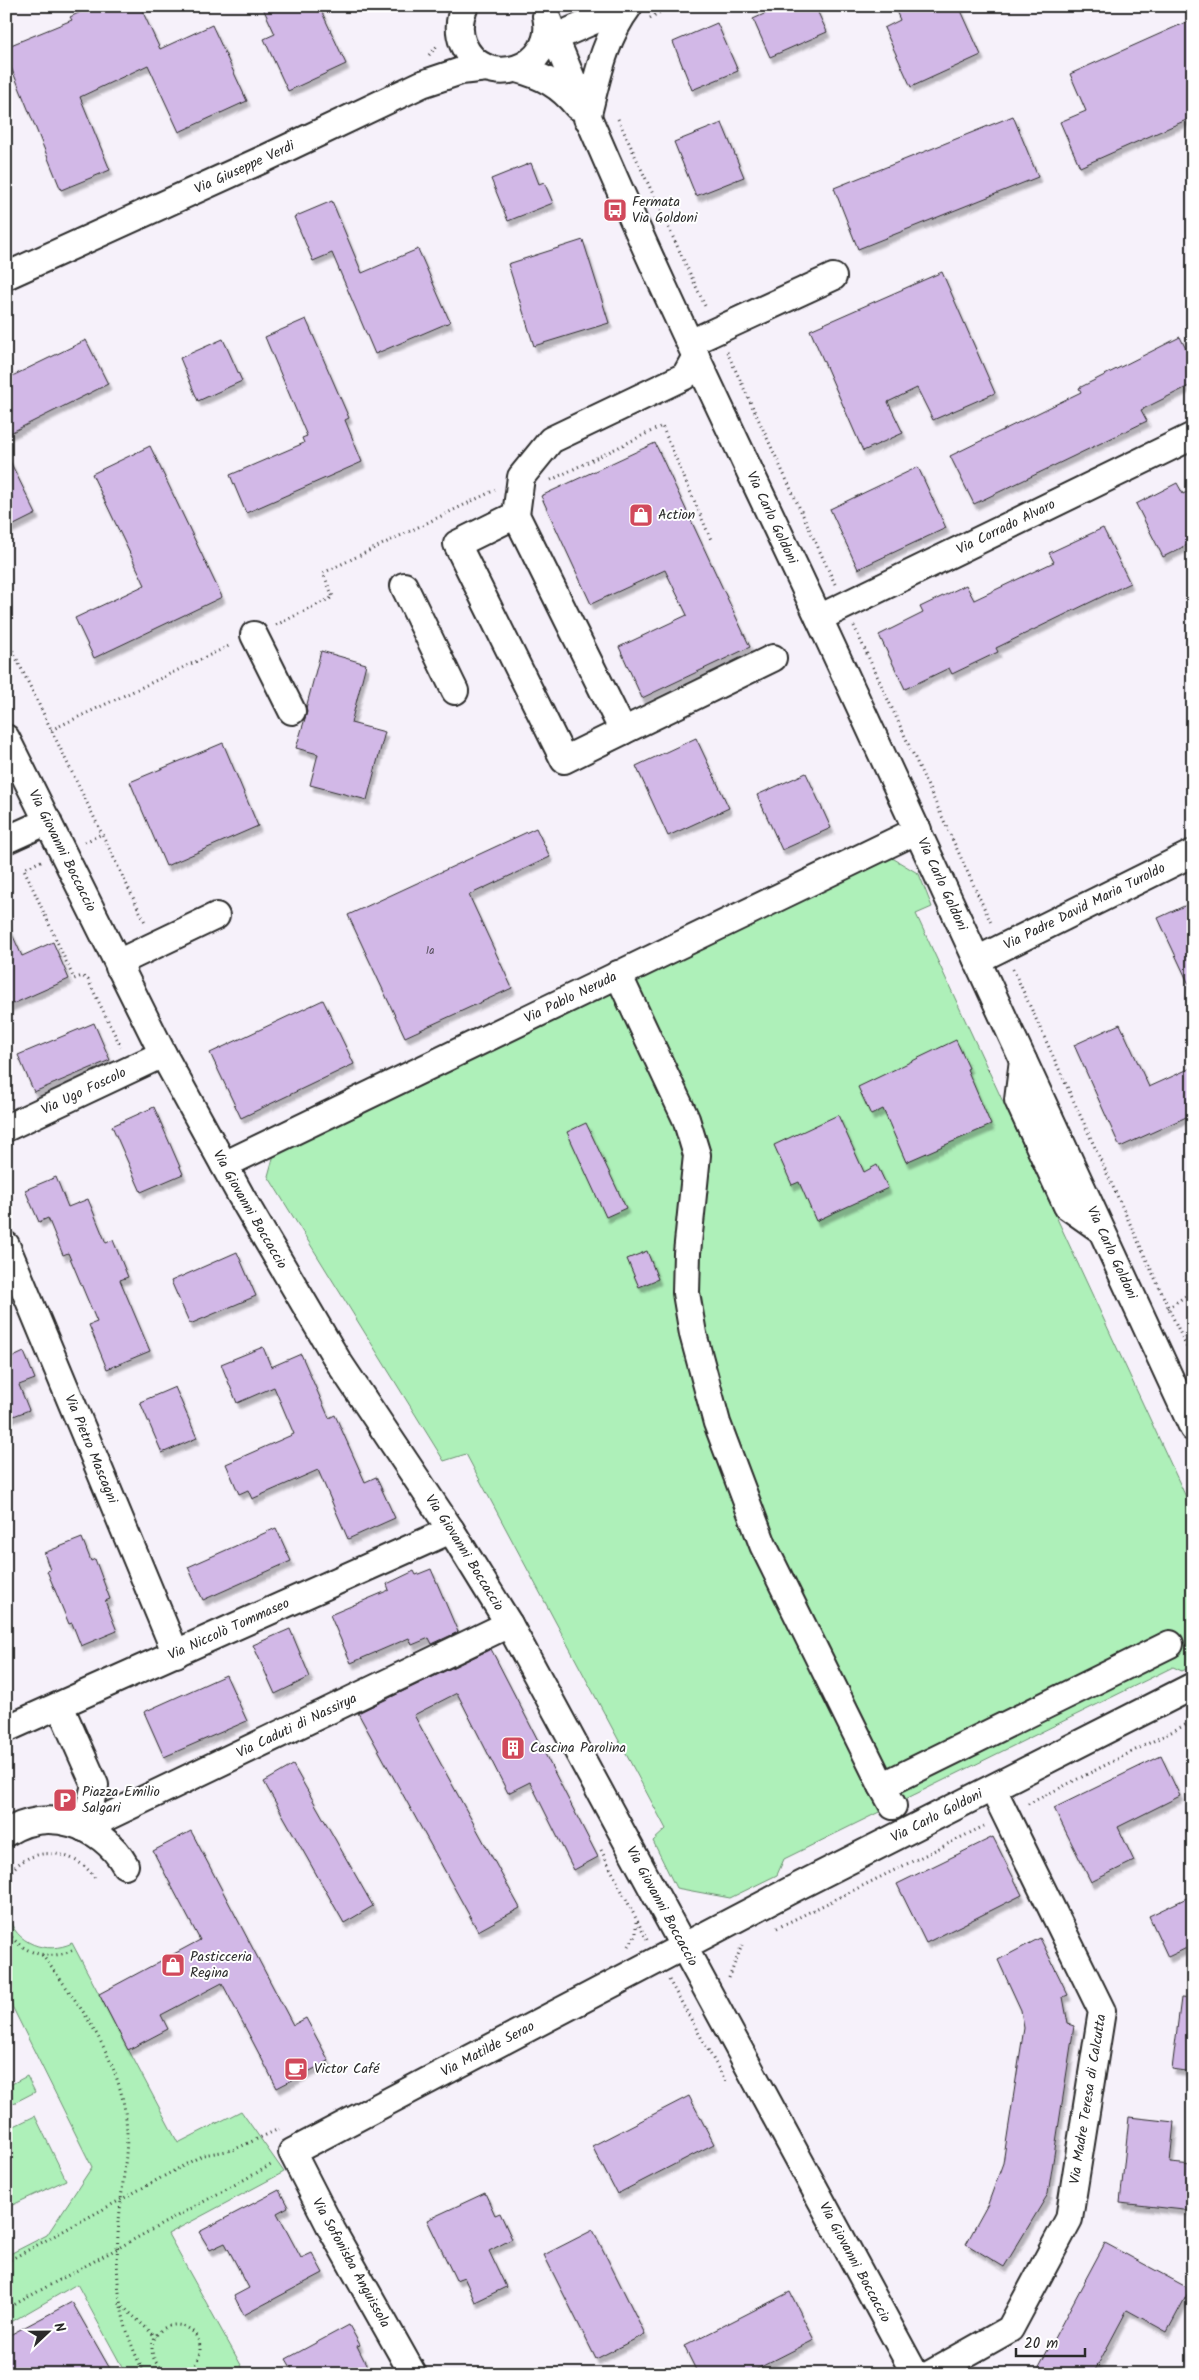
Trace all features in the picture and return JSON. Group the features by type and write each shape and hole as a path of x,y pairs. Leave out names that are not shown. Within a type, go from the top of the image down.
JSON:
{"street":[{"path":"460,11 460,36 466,49 475,60 487,68"},
{"path":"517,69 534,59 547,26 634,11"},
{"path":"587,118 608,42 615,26 634,11"},
{"name":"Via Carlo Goldoni","path":"547,26 693,349 918,830 1192,1426"},
{"name":"Via Giuseppe Verdi","path":"6,276 266,158 422,84 461,71 487,68 507,71 517,69"},
{"name":"Via Carlo Goldoni","path":"517,69 543,77 558,86 587,118"},
{"path":"623,731 516,514 521,477 551,440 684,376 693,349 717,330 833,277"},
{"name":"Via Corrado Alvaro","path":"819,618 1193,436"},
{"path":"516,514 457,544 564,760 773,658"},
{"path":"404,586 455,691"},
{"path":"254,635 292,711"},
{"name":"Via Giovanni Boccaccio","path":"6,738 163,1054 224,1165 338,1361 451,1530 509,1624 682,1948 915,2374"},
{"path":"8,839 48,821"},
{"name":"Via Pablo Neruda","path":"224,1165 918,830"},
{"name":"Via Padre David Maria Turoldo","path":"977,960 1193,853"},
{"path":"119,967 130,957 216,916"},
{"path":"618,974 686,1119 697,1155 686,1259 686,1293 693,1334 717,1423 767,1553 888,1796 1170,1644"},
{"name":"Via Ugo Foscolo","path":"6,1128 163,1054"},
{"name":"Via Pietro Mascagni","path":"6,1245 176,1654"},
{"name":"Via Niccolò Tommaseo","path":"6,1729 451,1530"},
{"name":"Via Caduti di Nassirya","path":"84,1828 509,1624"},
{"name":"Via Carlo Goldoni","path":"682,1948 793,1889 1193,1686"},
{"path":"60,1706 95,1785 84,1828"},
{"name":"Via Madre Teresa di Calcutta","path":"930,2374 1010,2329 1069,2219 1102,2011 993,1789"},
{"path":"6,1833 20,1826 43,1821 69,1822 84,1828 110,1845 125,1866"},
{"name":"Via Matilde Serao","path":"292,2152 682,1948"},
{"name":"Via Sofonisba Anguissola","path":"292,2152 332,2230 413,2374"}],"path":[{"path":"634,11 667,8"},
{"path":"617,116 845,605 1193,1361"},
{"path":"6,637 156,944"},
{"path":"78,845 102,834"},
{"path":"8,839 16,852 28,850 36,853 41,861 24,869 74,979 82,976 94,988 123,1050 121,1056 128,1070"},
{"path":"1168,1308 1193,1291"},
{"path":"773,1930 1193,1722"},
{"path":"6,1879 15,1867 26,1860 38,1855 54,1854 76,1860 96,1880"},
{"path":"626,1952 636,1934 636,1920"},
{"path":"6,1929 22,1946 42,1955 55,1955 75,1949"},
{"path":"685,2007 726,1984 741,1946 749,1942"},
{"path":"42,1955 79,2005 99,2037 118,2086 127,2132 118,2247 119,2302 133,2350 145,2374"},
{"path":"6,2262 203,2155 233,2150 284,2127"},
{"path":"6,2309 253,2176 292,2152"},
{"path":"119,2302 156,2337"},
{"path":"177,2325 186,2327 195,2334 200,2344 198,2360 189,2370 179,2374 168,2372 156,2362 152,2353 156,2337 163,2329 177,2325"}],"green space":[{"path":"889,856 919,874 932,907 916,914 1193,1512 1193,1666 1182,1671 1173,1667 784,1859 777,1875 730,1898 676,1888 653,1841 666,1829 466,1454 444,1461 268,1176 275,1151"},
{"path":"6,1893 7,1912 12,1925 25,1940 43,1947 52,1948 72,1943 178,2143 241,2111 284,2172 168,2234 246,2374 126,2374 77,2284 6,2325 6,2256 47,2235 92,2167 6,1994"},
{"path":"27,2076 35,2092 6,2107 6,2087"},
{"path":"35,2116 66,2180 6,2208 6,2130"}],"building":[{"path":"93,6 140,6 160,49 212,25 247,101 179,132 148,65 80,97 110,170 61,190 6,55 6,47 72,20 70,17"},
{"path":"262,6 319,6 346,64 288,91 264,39 275,34"},
{"path":"782,6 815,6 827,32 770,57 753,19"},
{"path":"894,6 959,6 981,55 911,87 884,28 900,20"},
{"path":"1193,19 1193,117 1080,167 1060,122 1086,111 1070,74"},
{"path":"717,23 738,71 692,90 673,42"},
{"path":"1013,116 1038,177 858,249 834,188"},
{"path":"722,123 744,177 696,196 674,142"},
{"path":"531,163 539,184 544,182 553,203 508,221 491,179"},
{"path":"332,201 362,273 418,249 450,322 375,354 332,253 313,261 294,217"},
{"path":"583,240 609,323 534,346 508,264"},
{"path":"942,272 995,393 933,420 917,388 888,402 903,433 863,451 810,330"},
{"path":"306,319 349,418 345,420 362,462 246,513 230,475 304,443 302,438 307,436 265,337"},
{"path":"1180,337 1193,363 1193,384 1141,410 1147,421 974,504 950,456 1081,392 1079,388"},
{"path":"223,339 242,381 198,401 180,358"},
{"path":"86,340 108,384 6,435 6,379"},
{"path":"655,443 750,647 642,698 619,647 687,615 665,570 591,604 541,496"},
{"path":"150,446 222,597 94,658 75,618 145,585 92,474"},
{"path":"6,453 36,514 6,529"},
{"path":"918,467 946,528 858,569 830,509"},
{"path":"1177,483 1183,494 1193,489 1193,542 1163,557 1136,504"},
{"path":"1103,528 1130,583 996,648 998,652 952,674 949,668 905,689 879,635 923,613 920,607 966,585 974,600 1054,562 1049,553"},
{"path":"321,651 366,664 351,723 385,732 367,800 310,785 318,754 296,748 307,712 306,708"},
{"path":"696,738 729,808 668,836 636,766"},
{"path":"223,743 258,826 166,866 130,782"},
{"path":"806,773 831,828 782,850 757,795"},
{"path":"536,828 550,857 469,895 512,988 405,1037 348,915"},
{"path":"1193,902 1193,993 1158,918"},
{"path":"6,921 22,956 53,942 69,979 6,1007"},
{"path":"323,1000 354,1064 241,1118 210,1053"},
{"path":"94,1023 110,1060 34,1092 18,1055"},
{"path":"1120,1024 1149,1087 1193,1067 1193,1114 1120,1147 1074,1045"},
{"path":"956,1040 991,1125 906,1162 883,1109 871,1115 858,1087"},
{"path":"154,1107 183,1174 141,1192 112,1126"},
{"path":"838,1115 864,1172 877,1165 888,1188 816,1221 799,1182 792,1185 774,1145"},
{"path":"586,1123 626,1208 606,1217 567,1132"},
{"path":"56,1177 68,1207 88,1199 106,1243 113,1240 128,1277 120,1280 150,1351 107,1369 89,1325 97,1322 68,1253 63,1255 48,1218 39,1222 25,1190"},
{"path":"647,1251 658,1279 639,1287 627,1259"},
{"path":"237,1252 256,1296 190,1324 171,1281"},
{"path":"263,1347 271,1367 301,1354 329,1418 335,1415 365,1482 376,1477 395,1518 348,1539 318,1470 252,1499 248,1490 239,1494 226,1464 294,1434 274,1387 237,1403 221,1364"},
{"path":"24,1352 35,1379 19,1385 29,1410 6,1419 6,1355 9,1359"},
{"path":"175,1387 197,1438 162,1453 140,1402"},
{"path":"276,1528 291,1561 203,1600 188,1567"},
{"path":"82,1538 91,1561 95,1559 110,1599 105,1601 117,1631 81,1646 72,1623 69,1624 47,1571 50,1570 44,1553"},
{"path":"431,1569 458,1632 432,1644 429,1638 412,1645 409,1638 351,1663 330,1615 389,1590 387,1584 414,1571 416,1575"},
{"path":"290,1629 310,1677 275,1694 253,1645"},
{"path":"491,1649 598,1857 574,1870 530,1782 508,1793 457,1693 414,1715 520,1908 478,1931 358,1713"},
{"path":"226,1675 247,1721 164,1757 144,1712"},
{"path":"1161,1756 1180,1796 1118,1827 1134,1861 1091,1882 1054,1808"},
{"path":"293,1765 373,1906 344,1923 264,1782"},
{"path":"191,1831 293,2025 306,2018 329,2061 277,2088 222,1983 161,2015 168,2029 128,2050 99,1994 200,1940 153,1851"},
{"path":"993,1837 1022,1895 926,1943 897,1884"},
{"path":"1193,1895 1193,1945 1168,1957 1149,1916"},
{"path":"1040,1938 1068,1995 1063,1997 1068,2024 1074,2026 1048,2194 1004,2267 966,2244 988,2204 1003,2163 1024,2028 1021,2010 998,1960"},
{"path":"1181,1998 1193,1999 1193,2072 1172,2069"},
{"path":"689,2096 714,2144 617,2194 592,2146"},
{"path":"1129,2117 1174,2122 1170,2163 1193,2165 1193,2211 1120,2203"},
{"path":"279,2190 288,2207 277,2213 301,2258 312,2253 323,2273 244,2315 234,2296 249,2288 225,2243 210,2250 199,2232"},
{"path":"485,2193 495,2215 500,2213 512,2239 489,2251 506,2287 475,2302 464,2277 456,2280 427,2220"},
{"path":"593,2230 645,2334 596,2359 544,2255"},
{"path":"1105,2243 1190,2289 1167,2332 1127,2310 1093,2374 1035,2374"},
{"path":"790,2292 814,2340 747,2374 698,2374 684,2346"},
{"path":"72,2302 113,2374 6,2374 6,2337"},
{"path":"349,2325 360,2345 357,2346 371,2374 295,2374 286,2359"}],"place":[{"name":"Fermata Via Goldoni","path":"615,210"},
{"name":"Action","path":"641,515"},
{"name":"Cascina Parolina","path":"513,1748"},
{"name":"Piazza Emilio Salgari","path":"65,1800"},
{"name":"Pasticceria Regina","path":"173,1965"},
{"name":"Victor Café","path":"296,2069"}]}
